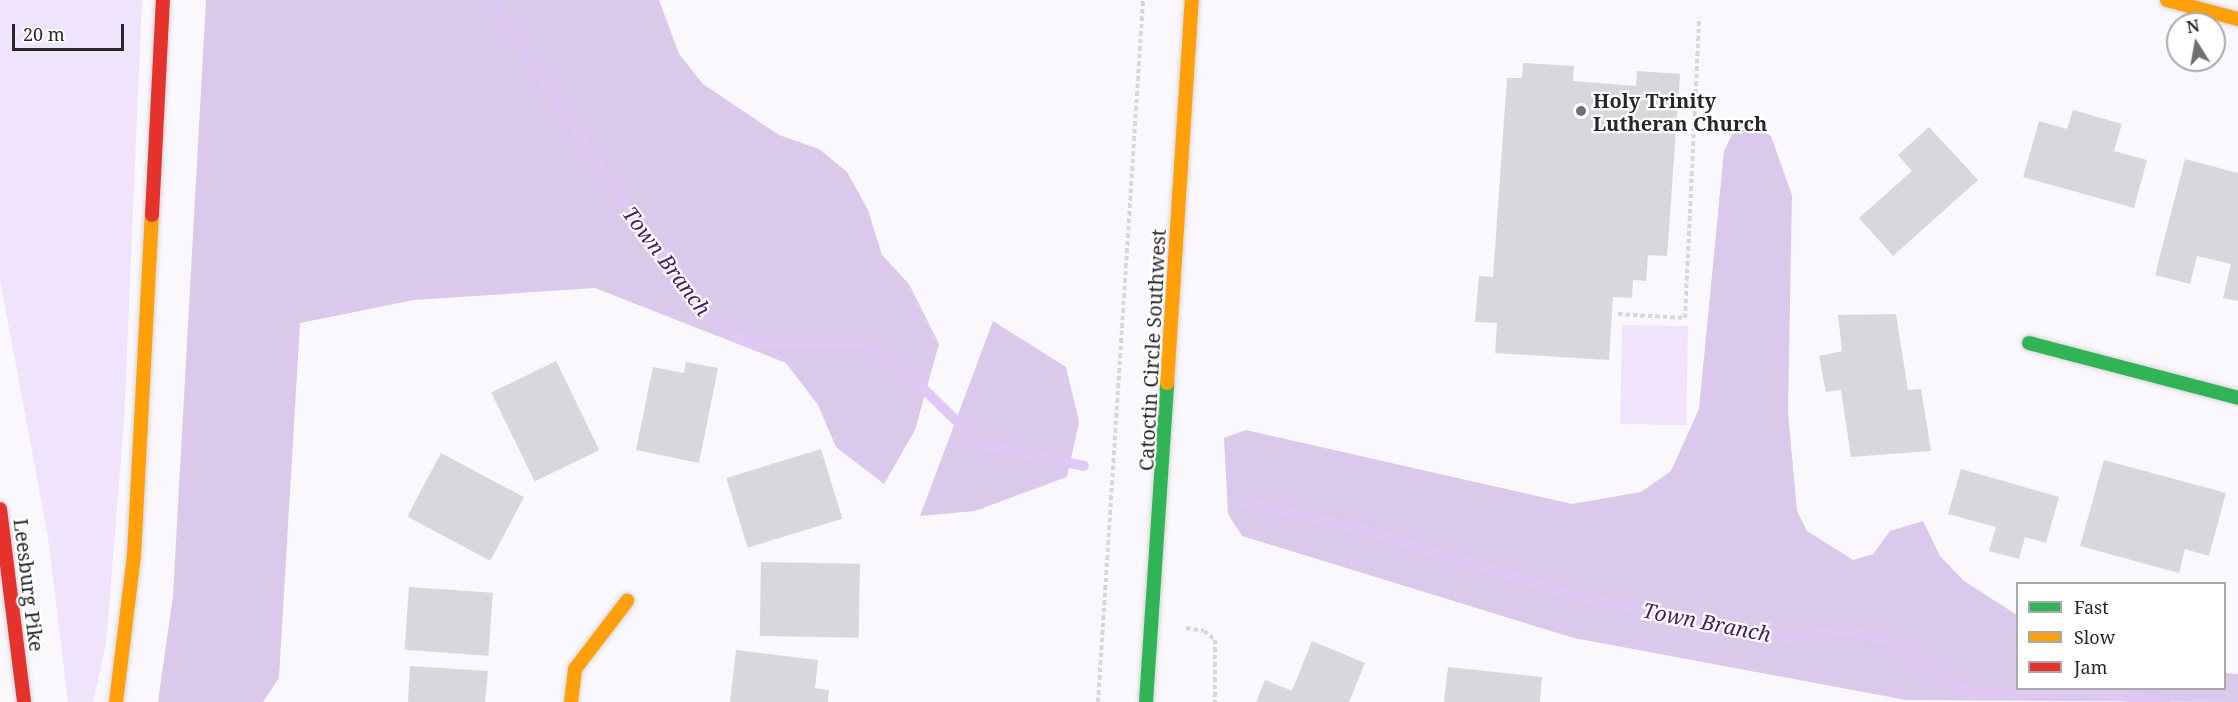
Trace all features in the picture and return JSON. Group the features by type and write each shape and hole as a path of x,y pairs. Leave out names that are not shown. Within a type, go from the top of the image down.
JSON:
{"main road":[{"path":"116,702 134,555 163,0"},
{"name":"Catoctin Circle Southwest","path":"1146,702 1192,0"},
{"path":"2167,0 2238,19"},
{"path":"2030,343 2238,398"},
{"name":"Leesburg Pike","path":"0,509 24,702"},
{"path":"571,702 575,669 627,601"}],"path":[{"path":"1098,702 1143,0"},
{"path":"1618,314 1685,318 1699,17"}],"shaded area":[{"path":"0,0 142,0 124,422 106,644 93,702 68,702 48,537 0,280"},
{"path":"206,0 659,0 679,54 703,84 779,135 819,149 847,172 868,210 882,255 909,284 939,344 915,430 884,484 836,447 818,405 786,363 595,288 414,300 300,323 279,678 263,702 158,702 173,596"},
{"path":"1751,125 1771,136 1792,195 1788,412 1797,511 1807,531 1853,560 1873,554 1890,531 1923,521 1940,556 1964,581 2016,614 2016,690 2226,690 2226,673 2238,674 2238,702 1906,700 1574,638 1242,536 1228,514 1224,438 1246,430 1572,504 1641,492 1671,471 1699,409 1724,151 1735,128"},
{"path":"993,321 1066,367 1079,422 1067,477 975,511 920,516"},
{"path":"1622,325 1688,326 1686,425 1620,424"}],"building":[{"path":"1523,63 1574,66 1573,81 1636,86 1637,71 1680,74 1667,256 1648,255 1646,281 1633,280 1632,298 1613,297 1609,360 1495,353 1497,323 1475,322 1479,276 1493,277 1507,78 1522,78"},
{"path":"2073,110 2122,124 2114,151 2147,160 2134,208 2023,177 2039,121 2067,129"},
{"path":"1929,127 1978,180 1893,256 1859,218 1912,171 1898,155"},
{"path":"2185,159 2238,173 2238,301 2223,298 2231,264 2197,256 2190,284 2155,275"},
{"path":"1896,314 1908,390 1921,389 1931,451 1851,457 1841,390 1826,392 1819,356 1842,351 1838,315"},
{"path":"556,361 599,450 535,482 491,393"},
{"path":"686,362 718,368 699,463 636,450 653,367 684,373"},
{"path":"821,449 842,519 748,548 726,478"},
{"path":"441,453 524,497 490,561 407,517"},
{"path":"2104,460 2226,493 2209,556 2185,549 2179,573 2080,546"},
{"path":"1961,469 2059,497 2046,543 2025,537 2019,559 1989,551 1996,527 1948,514"},
{"path":"761,562 860,564 859,638 760,636"},
{"path":"409,587 493,593 488,656 405,650"},
{"path":"1312,641 1365,663 1349,702 1256,702 1265,680 1292,691"},
{"path":"736,650 818,660 815,688 829,690 828,702 730,702"},
{"path":"410,666 488,671 485,702 408,702"},
{"path":"1448,667 1542,677 1540,702 1444,702"}],"waterway":[{"name":"Town Branch","path":"491,0 642,231 671,259 713,322 748,342 857,342 895,361 980,444 1084,466"},
{"name":"Town Branch","path":"1244,502 1364,530 1579,597 1787,638 1844,630 1886,640 1970,694 2086,691 2165,702"}],"traffic: fast":[{"path":"2029,343 2238,398"},
{"path":"1146,702 1167,383"}],"traffic: slow":[{"path":"1167,383 1192,0"},
{"path":"2167,0 2238,19"},
{"path":"116,702 134,555 152,215"},
{"path":"571,702 575,669 627,601"}],"traffic: jam":[{"path":"152,215 163,0"},
{"path":"0,509 24,702"}],"place":[{"name":"Holy Trinity Lutheran Church","path":"1581,111"}]}
